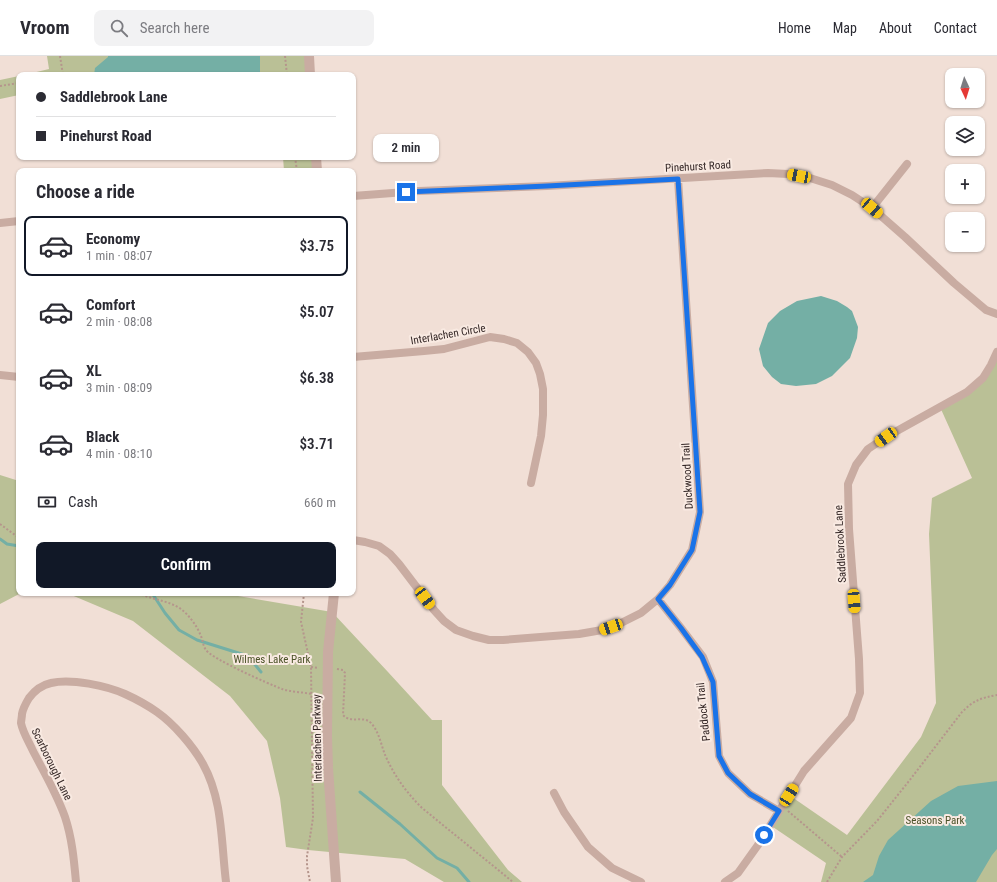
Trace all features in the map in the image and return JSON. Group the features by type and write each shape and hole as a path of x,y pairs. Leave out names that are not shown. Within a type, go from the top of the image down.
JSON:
{"street":[{"path":"309,56 310,72"},
{"path":"872,208 907,164"},
{"name":"Pinehurst Road","path":"356,196 419,191 547,186 768,173 788,174 810,178 832,185 852,195 872,208 959,288 986,310 997,314"},
{"name":"Duckwood Trail","path":"356,540 379,546 390,554 434,610 444,621 456,630 489,640 579,634 602,630 619,624 641,613 658,599 670,585 692,550 700,512 678,179"},
{"path":"0,223 16,221"},
{"name":"Interlachen Circle","path":"356,357 444,349 490,337 504,338 517,343 528,352 536,363 543,389 542,436 531,482"},
{"name":"Saddlebrook Lane","path":"725,882 738,873 758,845 804,771 851,718 860,693 859,659 849,528 848,484 856,465 868,449 886,437 967,392 983,378 997,352"},
{"path":"0,375 16,378"},
{"name":"Interlachen Parkway","path":"334,596 328,652 328,768 336,882"},
{"name":"Paddock Trail","path":"658,599 702,657 713,682 719,756 728,773 750,794 780,808"},
{"name":"Scarborough Lane","path":"76,882 73,850 64,816 54,791 25,734 21,723 25,703 40,687 52,683 79,682 125,694 158,713 184,737 202,763 214,792 220,820 226,882"},
{"path":"554,793 564,812 588,847 612,868 641,882"}],"path":[{"path":"60,56 63,72"},
{"path":"285,56 287,72"},
{"path":"0,86 16,83"},
{"path":"0,524 16,536"},
{"path":"145,596 164,601 181,609 194,622 206,651 212,656 283,689 312,694"},
{"path":"304,596 301,622 311,667 312,694 313,818 307,856 310,882"},
{"path":"311,667 343,670 345,673 343,716 350,720 364,720 370,722 377,731 393,772 412,798 422,808 513,882"},
{"path":"827,882 842,857 877,821 962,712 971,703 984,697 997,695"},
{"path":"780,808 791,813 842,857"}],"green space":[{"path":"47,56 309,56 310,72 36,72 49,69"},
{"path":"16,77 16,96 0,99 0,80"},
{"path":"283,160 316,160 317,168 284,168"},
{"name":"Seasons Park","path":"997,352 997,882 821,882 826,863 770,825 789,795 847,835 921,737 936,703 929,534 932,498 972,478 940,407 983,378"},
{"path":"0,475 16,480 16,596 0,604"},
{"name":"Wilmes Lake Park","path":"74,596 238,596 332,612 432,720 442,720 442,785 508,870 522,882 444,882 405,859 286,847 280,798 267,741 230,696 133,621"}],"water":[{"path":"260,56 260,72 94,72 95,68 108,57"},
{"path":"821,296 837,301 852,311 858,327 857,338 850,358 832,376 816,384 796,386 781,384 772,377 763,366 759,349 768,323 780,311 797,301"},
{"path":"997,781 997,849 976,882 863,882 873,875 879,856 888,840 931,801 958,786"}],"waterway":[{"path":"0,539 7,544 16,546"},
{"path":"154,596 179,630 197,640 248,656 261,672"},
{"path":"360,792 400,824 437,858 457,868 469,882"}],"route":[{"path":"406,192 678,179 700,512 692,550 670,585 658,599 702,657 713,682 719,756 728,773 750,794 779,811 764,835"}]}
